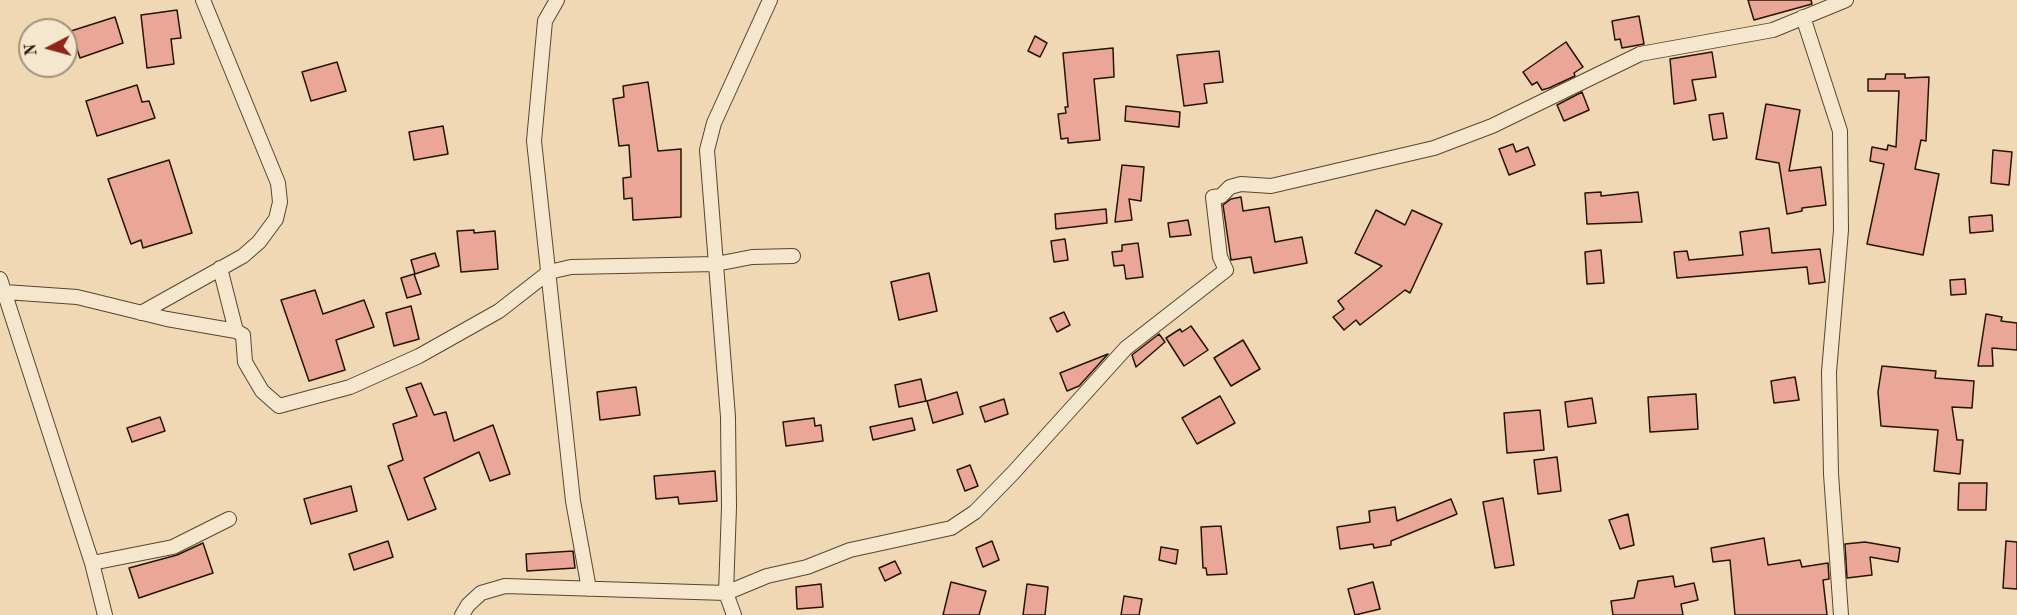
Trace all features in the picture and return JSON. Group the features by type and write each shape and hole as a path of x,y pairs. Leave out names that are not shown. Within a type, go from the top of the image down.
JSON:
{"street":[{"path":"141,313 243,256 259,242 276,219 280,202 278,183 203,0"},
{"path":"557,0 545,21 534,141 573,501 589,589"},
{"path":"734,615 726,593 729,507 728,417 708,170 710,135 770,0"},
{"path":"462,615 468,605 481,594 505,586 726,593 767,576 807,567 850,550 951,528 975,512 1126,348 1226,270 1220,257 1213,197 1221,196 1230,187 1271,186 1434,148 1492,126 1640,54 1773,30 1846,0"},
{"path":"1803,17 1840,131 1841,230 1829,372 1831,474 1841,615"},
{"path":"105,615 92,563 2,286 77,297 141,313 236,331 243,335 245,362 262,391 279,406 350,387 419,356 499,311 549,272 571,267 716,264 752,257 793,256"},
{"path":"220,268 236,331"},
{"path":"92,563 173,547 229,519"}],"building":[{"path":"1748,0 1811,0 1812,4 1754,20"},
{"path":"177,10 181,38 171,39 174,64 147,68 141,15"},
{"path":"1639,16 1644,44 1622,48 1620,39 1615,40 1612,21"},
{"path":"115,17 123,43 80,58 78,29"},
{"path":"1035,36 1047,43 1040,57 1028,51"},
{"path":"1566,42 1583,67 1574,73 1575,76 1549,88 1542,90 1537,82 1532,85 1523,72"},
{"path":"1113,48 1114,77 1094,79 1100,140 1068,143 1068,138 1061,139 1058,114 1066,113 1065,107 1068,107 1063,53"},
{"path":"1219,51 1223,82 1204,84 1207,103 1184,106 1177,55"},
{"path":"1712,52 1716,77 1692,80 1696,100 1674,104 1670,59"},
{"path":"337,62 346,91 311,101 302,72"},
{"path":"1886,74 1905,74 1905,78 1929,77 1926,141 1921,140 1915,169 1939,174 1923,255 1867,244 1884,164 1870,161 1872,147 1887,150 1888,145 1896,147 1899,91 1868,91 1868,79 1885,79"},
{"path":"648,82 658,151 681,149 681,217 633,220 632,198 624,199 623,178 631,177 629,145 619,146 613,99 624,97 623,86"},
{"path":"137,85 142,102 149,101 155,118 97,136 86,101"},
{"path":"1582,92 1589,110 1564,121 1557,105"},
{"path":"1766,104 1800,110 1789,171 1821,167 1826,205 1802,208 1802,211 1787,214 1779,163 1756,159"},
{"path":"1126,106 1180,112 1179,127 1125,121"},
{"path":"1723,113 1727,138 1713,140 1709,115"},
{"path":"443,126 448,154 414,160 409,132"},
{"path":"1513,144 1516,152 1528,147 1535,165 1509,175 1499,149"},
{"path":"1993,150 2012,152 2009,185 1991,183"},
{"path":"169,160 192,233 143,248 141,240 131,244 108,179"},
{"path":"1122,165 1144,167 1141,201 1129,199 1132,220 1115,222"},
{"path":"1601,192 1601,196 1638,192 1642,222 1587,224 1585,193"},
{"path":"1241,197 1243,211 1269,207 1275,242 1302,237 1307,263 1254,273 1251,257 1231,260 1223,205 1231,199"},
{"path":"1106,209 1107,223 1056,229 1055,214"},
{"path":"1376,210 1405,225 1412,210 1442,224 1410,293 1405,290 1360,325 1356,320 1344,330 1333,317 1344,309 1338,301 1382,266 1355,253"},
{"path":"1992,215 1993,231 1970,233 1969,217"},
{"path":"1188,220 1191,235 1170,237 1168,223"},
{"path":"1769,228 1772,253 1820,249 1825,282 1809,284 1807,267 1677,278 1674,252 1687,251 1689,260 1743,255 1740,232"},
{"path":"474,230 474,233 495,231 498,269 461,272 457,231"},
{"path":"1065,239 1068,260 1054,262 1051,241"},
{"path":"1138,243 1143,277 1126,279 1124,265 1114,266 1112,252 1122,251 1122,245"},
{"path":"1601,250 1604,283 1587,284 1585,252"},
{"path":"435,253 439,266 415,274 411,260"},
{"path":"929,273 937,311 899,320 891,282"},
{"path":"414,274 421,294 407,298 401,278"},
{"path":"1965,279 1966,294 1951,295 1950,280"},
{"path":"315,290 323,314 364,300 374,327 336,340 345,370 309,381 281,300"},
{"path":"411,306 419,339 394,346 386,313"},
{"path":"1064,312 1070,325 1057,332 1050,318"},
{"path":"1986,314 2002,317 2001,321 2017,323 2017,350 1992,348 1993,366 1978,366"},
{"path":"1191,326 1208,350 1184,366 1166,338 1180,329 1182,332"},
{"path":"1159,334 1165,342 1136,367 1132,355"},
{"path":"1243,340 1260,369 1231,386 1214,358"},
{"path":"1108,354 1079,386 1067,391 1060,373"},
{"path":"1882,366 1936,371 1935,378 1974,381 1972,408 1952,407 1957,440 1963,440 1960,474 1934,471 1938,430 1881,426 1878,392"},
{"path":"1795,377 1799,400 1774,403 1771,381"},
{"path":"921,379 926,401 899,407 895,385"},
{"path":"421,383 434,415 446,412 454,441 493,425 510,474 490,481 479,452 424,478 436,509 408,520 388,466 403,460 393,424 417,416 406,388"},
{"path":"636,387 640,415 600,420 597,392"},
{"path":"957,392 963,414 933,423 927,401"},
{"path":"1696,394 1698,429 1650,432 1648,397"},
{"path":"1220,396 1235,423 1197,444 1182,418"},
{"path":"1592,398 1596,423 1568,427 1565,402"},
{"path":"1004,399 1008,414 985,422 980,407"},
{"path":"1540,410 1544,450 1507,453 1504,413"},
{"path":"160,417 165,431 132,442 127,428"},
{"path":"814,418 815,426 821,425 823,441 786,446 783,422"},
{"path":"912,418 915,430 873,440 870,427"},
{"path":"1557,457 1561,491 1538,494 1534,460"},
{"path":"970,465 978,486 965,491 957,470"},
{"path":"715,471 717,501 679,504 678,497 656,499 654,476"},
{"path":"1959,483 1987,483 1986,510 1958,510"},
{"path":"351,486 357,511 311,524 304,499"},
{"path":"1503,498 1514,565 1495,568 1483,502"},
{"path":"1451,499 1457,514 1391,541 1391,545 1374,548 1373,544 1340,549 1337,527 1370,522 1369,511 1395,507 1397,521"},
{"path":"1628,514 1634,545 1620,549 1609,520"},
{"path":"1221,526 1227,574 1207,575 1206,568 1203,568 1201,527"},
{"path":"1764,538 1768,565 1800,560 1802,567 1828,563 1829,579 1823,580 1827,615 1735,615 1730,560 1713,562 1711,548"},
{"path":"388,541 393,557 354,570 349,554"},
{"path":"992,541 999,560 983,567 976,548"},
{"path":"2006,541 2017,542 2017,589 2003,588"},
{"path":"1865,542 1900,548 1898,562 1870,557 1872,575 1847,578 1845,544"},
{"path":"203,543 213,573 139,598 129,568 177,555"},
{"path":"1161,547 1178,550 1176,564 1159,560"},
{"path":"573,551 575,568 527,571 526,554"},
{"path":"895,561 901,573 885,581 879,568"},
{"path":"1673,576 1675,587 1694,583 1698,600 1681,604 1683,615 1613,615 1611,601 1634,598 1638,581"},
{"path":"951,582 986,591 979,615 943,615"},
{"path":"1373,582 1380,609 1355,615 1348,589"},
{"path":"821,584 823,607 797,609 796,587"},
{"path":"1027,584 1048,587 1045,615 1023,615"},
{"path":"1124,596 1142,599 1139,615 1121,615"}]}
